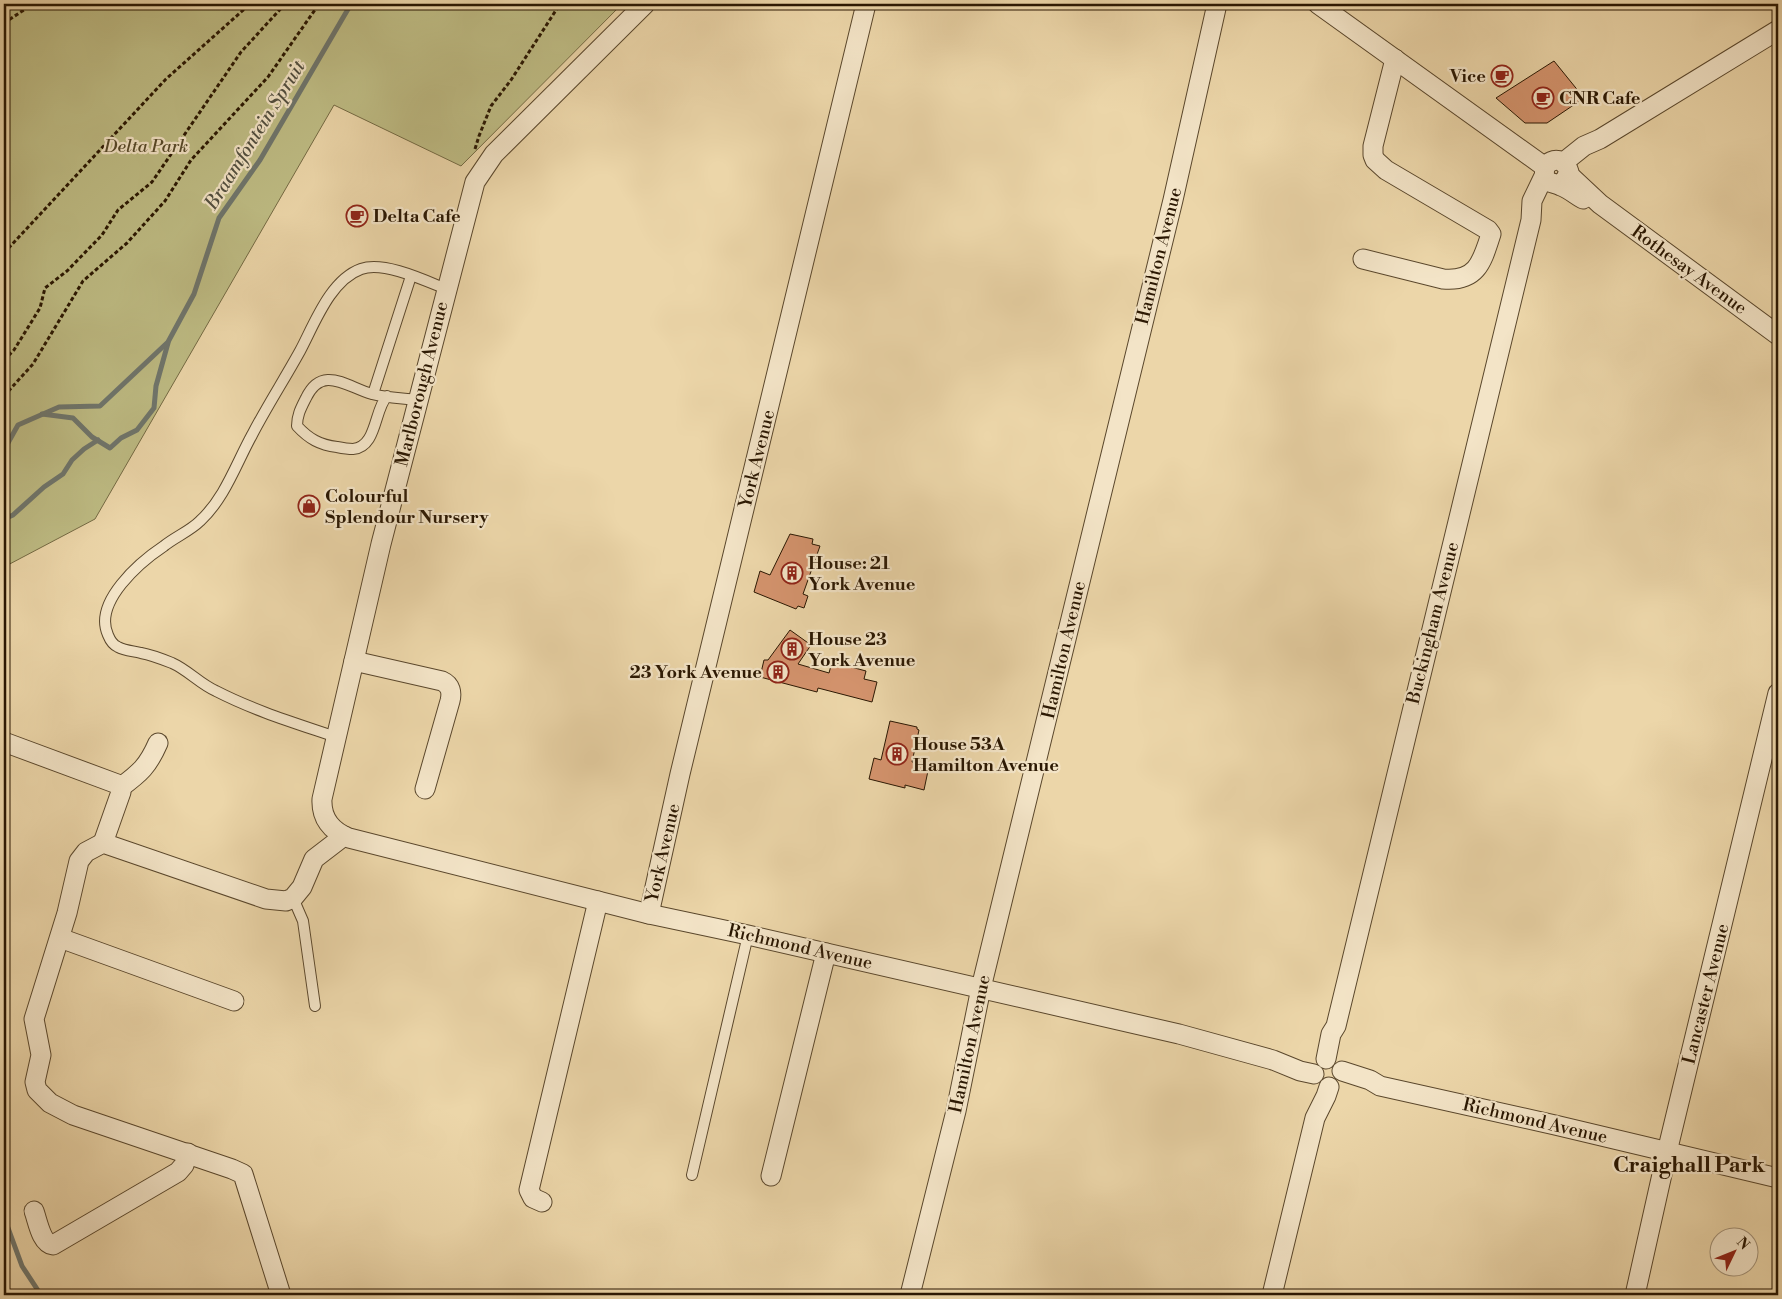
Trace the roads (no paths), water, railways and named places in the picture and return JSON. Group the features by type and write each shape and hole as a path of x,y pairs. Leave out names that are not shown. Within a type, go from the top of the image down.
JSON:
{"street":[{"name":"Marlborough Avenue","path":"337,831 322,810 322,799 381,544 475,182 494,154 645,4"},
{"name":"York Avenue","path":"649,914 680,774 866,4"},
{"name":"Hamilton Avenue","path":"910,1295 956,1111 981,988 1173,200 1217,4"},
{"name":"Rothesay Avenue","path":"1318,4 1558,174 1583,199 1600,204 1778,335"},
{"name":"Buckingham Avenue","path":"1272,1295 1315,1118 1326,1096 1327,1072 1338,1035 1336,1026 1531,220 1558,174 1584,146 1600,139 1778,30"},
{"path":"1363,260 1443,279 1465,278 1480,264 1491,234 1488,230 1391,174 1375,160 1373,146 1395,59"},
{"path":"354,661 442,681 449,687 452,693 424,789"},
{"name":"Lancaster Avenue","path":"1635,1295 1778,693"},
{"path":"4,742 118,784 121,787"},
{"path":"158,743 142,771 121,787 103,842 86,852 79,861 67,914 34,1019 41,1055 35,1082 37,1090 50,1103 73,1115 188,1153 243,1174 281,1295"},
{"name":"Richmond Avenue","path":"337,831 456,866 649,914 1179,1034 1273,1060 1300,1071 1359,1076 1380,1086 1778,1178"},
{"path":"103,842 266,899 286,901 293,898 302,887 314,859 337,831"},
{"path":"542,1202 533,1198 529,1190 598,901"},
{"path":"60,938 234,1000"},
{"path":"771,1176 826,953"},
{"path":"34,1211 44,1240 48,1244 53,1245 178,1172 184,1165 188,1153"}],"lane":[{"path":"336,737 259,711 214,690 171,663 157,657 118,647 109,637 106,629 107,608 118,589 135,568 161,547 200,522 222,495 267,407 330,295 343,282 354,272 372,267 411,276 446,289"},
{"path":"373,394 411,276"},
{"path":"387,396 379,410 371,434 366,443 361,447 352,449 324,446 308,438 297,426 297,416 308,394 315,384 325,379 340,381 350,387 373,394 418,400"},
{"path":"293,898 303,922 314,1006"},
{"path":"692,1175 748,935"}],"waterway":[{"name":"Braamfontein Spruit","path":"4,450 18,425 59,407 100,406 168,342 194,294 219,218 260,160 351,4"},
{"path":"42,414 73,418 92,437 110,448 121,438 137,430 154,408 156,386 168,343"},
{"path":"4,519 13,515 44,487 63,474 72,460 98,440"},
{"path":"4,1217 22,1266 41,1295"}],"place":[{"name":"Vice","path":"1502,76"},
{"name":"CNR Cafe","path":"1543,98"},
{"name":"Delta Cafe","path":"357,216"},
{"name":"Colourful Splendour Nursery","path":"309,506"},
{"name":"House: 21 York Avenue","path":"792,573"},
{"name":"House 23 York Avenue","path":"792,649"},
{"name":"23 York Avenue","path":"778,672"},
{"name":"House 53A Hamilton Avenue","path":"897,754"}],"district":[{"name":"Craighall Park","path":"1689,1165"}],"park label":[{"name":"Delta Park","path":"146,146"}]}
